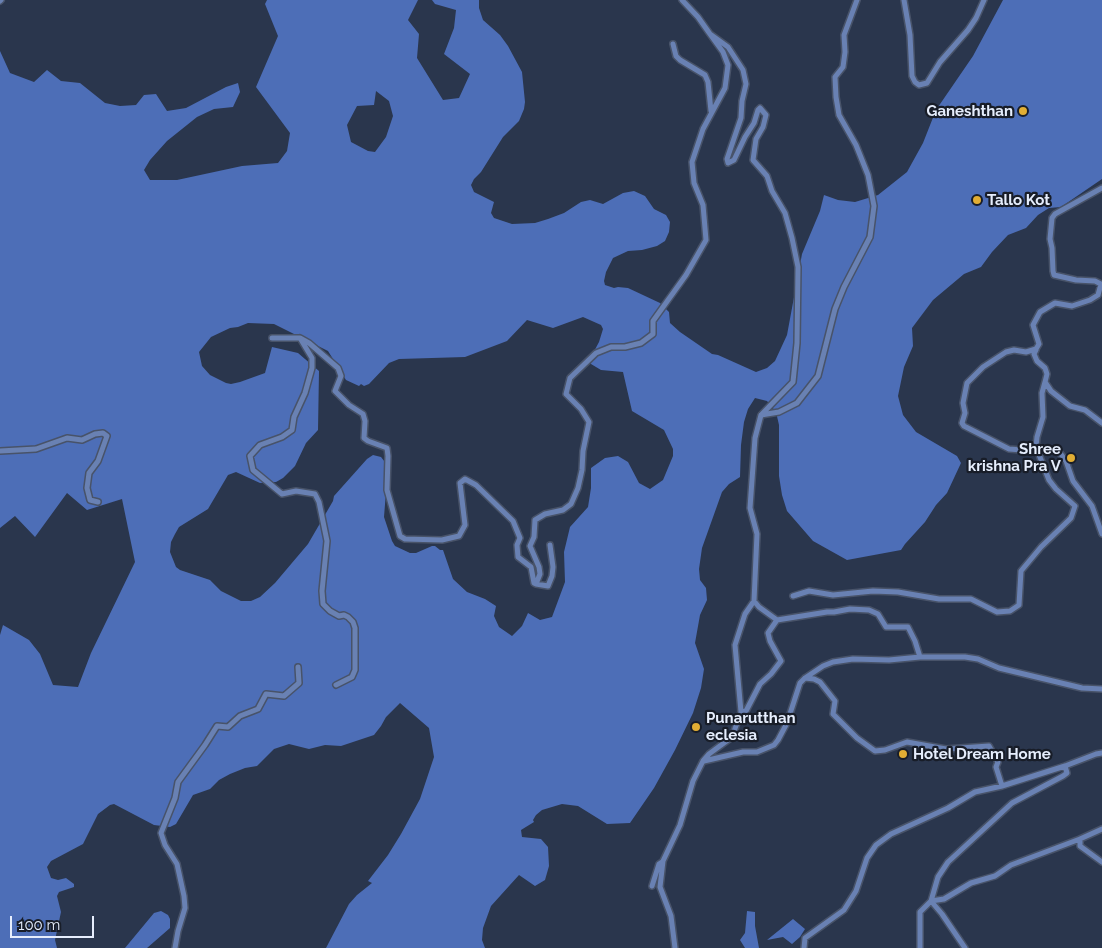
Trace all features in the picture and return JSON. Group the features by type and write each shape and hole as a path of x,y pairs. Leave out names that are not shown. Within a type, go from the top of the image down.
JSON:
{"street":[{"path":"536,584 540,574 539,567 530,546 534,537 535,520 545,514 564,510 571,504 578,488 582,470 583,451 589,422 581,408 566,394 570,378 596,353 611,347 625,347 641,343 653,334 653,321 686,275 706,240 703,205 694,183 692,162 703,129 725,88 728,65 722,52 698,17 682,0"},
{"path":"762,416 779,412 797,403 818,376 835,309 844,287 870,237 874,206 868,175 856,145 839,115 836,97 835,77 843,67 845,52 844,35 857,0"},
{"path":"904,0 910,35 912,76 919,85 927,83 940,62 968,30 984,0"},
{"path":"675,948 671,916 660,887 663,861 680,825 693,781 703,761 709,754 732,737 740,712 735,645 746,614 754,602 757,534 750,508 754,471 753,448 762,416 793,382 797,344 798,267 792,238 785,213 772,191 766,176 753,160 756,139 763,127 766,115 760,108 758,110 754,124 745,136 734,160 728,163 727,159 741,118 746,84 743,70 736,57 728,47 710,34"},
{"path":"673,44 676,56 704,75 708,82 711,100 710,114"},
{"path":"793,596 809,591 833,595 898,592 939,599 971,599 997,612 1010,611 1019,605 1021,572 1041,547 1071,518 1075,506 1049,480 1036,447 1043,417 1042,394 1047,374 1045,368 1034,354 1039,344 1033,325 1040,312 1055,303 1072,306 1090,300 1098,295 1101,284 1095,281 1082,281 1054,274 1050,239 1052,218 1055,214 1102,188"},
{"path":"272,338 300,338 338,368 340,376 335,391 349,405 363,414 365,420 364,438 386,448 388,456 387,490 400,536 405,539 442,540 458,536 465,525 460,483 465,479 476,485 513,522 520,538 517,545 518,557 531,567 534,583 536,584"},
{"path":"300,338 312,358 312,368 305,393 294,417 292,430 282,437 260,445 250,456 253,470 282,494 296,491 314,494 319,502 328,541 322,591 323,604 339,616 344,615 348,617 353,622 355,628 355,670 352,677 336,685"},
{"path":"1036,349 1026,352 1014,350 1006,352 983,367 971,378 967,383 963,403 965,414 962,424 969,430 1008,449 1022,450 1036,447 1060,454 1066,461 1073,481 1092,506 1102,534"},
{"path":"1045,382 1060,399 1070,406 1085,410 1102,423"},
{"path":"0,451 36,448 67,438 82,440 103,433 107,436 98,461 89,473 87,488 90,500 98,502"},
{"path":"536,584 548,586 552,576 553,567 550,545"},
{"path":"754,602 777,620 827,612 869,610 878,614 886,627 908,627 920,657"},
{"path":"740,712 746,711 760,684 781,661 770,641 768,633 777,620"},
{"path":"703,761 744,752 757,752 774,746 800,683 823,666 833,662 852,659 889,660 920,657 972,658 999,668 1082,688 1102,689"},
{"path":"175,948 185,908 184,896 177,864 165,845 161,833 175,798 178,782 205,745 216,726 228,726 240,716 258,708 266,694 284,696 299,683 298,667"},
{"path":"805,678 820,682 835,701 833,714 870,748 880,751 906,742 946,749 989,746 998,762 996,767 1002,786"},
{"path":"804,948 805,938 844,910 856,892 867,858 876,844 891,834 948,808 975,792 1002,786 1102,753"},
{"path":"920,948 920,912 931,901 938,877 948,862 1012,803 1067,773 1066,766"},
{"path":"931,901 944,899 971,883 995,876 1011,865 1102,829"},
{"path":"1080,839 1080,846 1102,862"},
{"path":"652,886 659,864 663,861"},
{"path":"931,901 965,948"}],"shaded area":[{"path":"267,0 418,0 408,20 419,34 417,58 443,100 459,98 470,74 444,54 454,28 456,10 435,4 432,0 479,0 479,8 483,20 500,35 522,72 525,102 519,121 503,137 481,172 474,179 471,185 474,192 494,202 491,213 494,218 512,224 535,223 564,213 581,202 590,200 603,204 623,193 634,191 645,196 654,209 666,215 670,222 669,232 665,241 657,246 628,251 613,258 606,272 605,285 614,288 628,288 660,303 669,312 670,323 680,332 712,354 756,372 767,368 775,361 787,335 802,254 820,211 824,195 838,200 855,202 878,195 907,172 923,143 936,110 973,56 1003,0 1102,0 1102,179 1061,207 1049,208 1038,215 1026,228 1008,235 981,267 964,274 933,300 912,328 913,346 904,367 898,396 903,415 916,432 957,456 961,463 947,493 901,550 847,560 813,541 787,511 782,495 779,476 779,425 776,412 767,401 755,398 748,409 744,422 740,477 729,484 722,492 702,548 699,569 700,580 706,588 707,600 700,615 695,643 704,669 701,688 693,713 675,750 654,788 630,823 607,824 578,806 562,804 542,810 536,815 533,820 534,822 521,830 522,837 541,839 548,847 549,866 545,880 535,886 519,875 491,906 483,928 482,940 485,948 326,948 349,904 372,883 368,881 401,834 420,799 434,757 429,728 400,703 386,717 374,735 341,746 325,745 309,749 289,744 274,749 257,766 230,774 219,780 210,789 193,795 176,824 170,827 154,825 114,804 110,805 98,814 83,844 51,861 47,867 51,878 58,880 66,878 74,884 74,887 59,892 57,896 61,912 55,940 57,948 0,948 0,635 3,625 29,640 40,654 53,685 78,687 91,653 135,562 122,499 87,510 67,493 35,537 15,516 0,528 0,51 10,73 34,82 47,70 61,81 80,83 105,103 120,106 136,105 144,95 156,94 167,111 186,108 226,87 238,83 240,92 233,107 214,109 197,117 167,141 150,160 144,170 150,180 177,180 242,166 278,163 287,151 290,133 256,87 278,36 265,4","holes":["376,91 389,101 393,116 386,137 375,152 368,151 351,142 347,125 357,106 374,105","583,317 601,325 603,329 591,357 591,364 601,370 623,372 632,411 664,430 673,449 673,456 663,480 650,489 639,483 628,462 618,456 605,458 591,468 591,488 588,507 570,527 564,552 565,582 552,617 540,620 528,613 522,626 512,636 499,627 494,616 496,606 485,599 467,592 453,579 443,550 432,546 416,553 410,553 395,546 384,517 388,466 381,457 373,455 367,459 334,496 333,501 308,544 275,583 260,597 251,601 241,601 221,591 210,580 176,567 170,552 171,542 175,534 179,527 208,509 228,475 236,472 260,483 276,482 295,466 306,443 318,430 319,371 298,353 272,347 265,373 240,382 226,383 210,375 202,366 199,352 211,337 230,328 248,323 274,324 328,351 346,380 359,386 361,384 364,386 369,384 389,363 399,359 465,357 507,341 527,320 553,328"]},
{"path":"161,911 168,915 170,928 147,948 125,948 154,913"},
{"path":"747,911 755,912 755,926 759,948 745,948 740,940 745,933"},
{"path":"793,919 805,929 792,944 783,937 767,940"}],"place":[{"name":"Ganeshthan","path":"1023,111"},
{"name":"Tallo Kot","path":"977,200"},
{"name":"Shree krishna Pra V","path":"1071,458"},
{"name":"Punarutthan eclesia","path":"696,727"},
{"name":"Hotel Dream Home","path":"903,754"}]}
